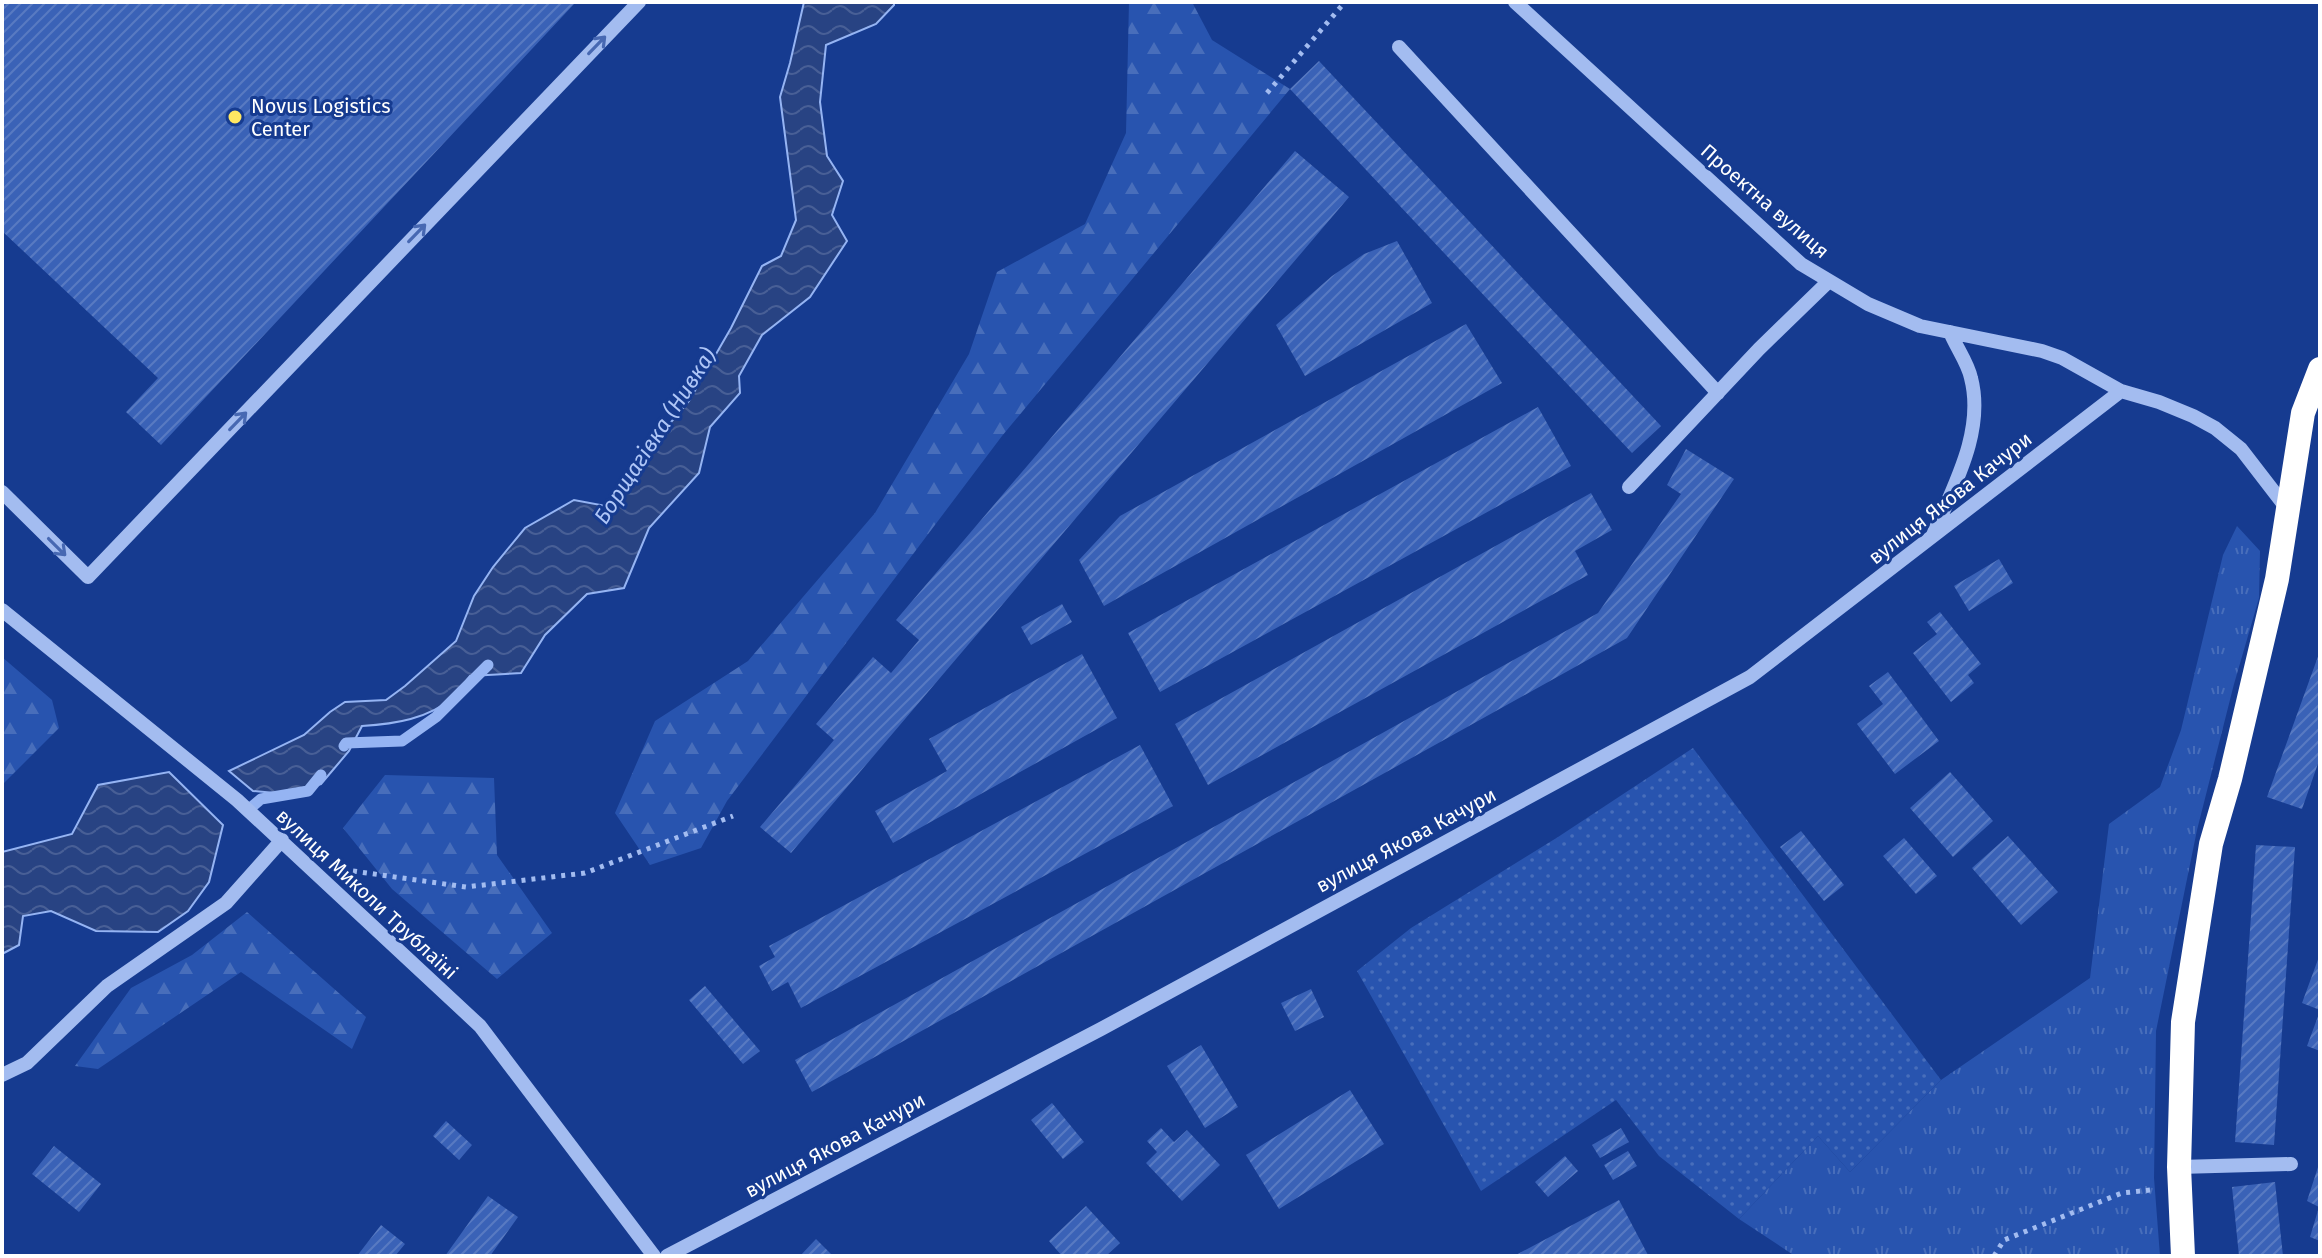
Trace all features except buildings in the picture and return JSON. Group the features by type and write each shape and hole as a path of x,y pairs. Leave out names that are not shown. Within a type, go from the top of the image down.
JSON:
{"highway":[{"path":"2183,1256 2179,1177 2183,1022 2211,844 2230,779 2277,579 2303,413 2320,369"}],"street":[{"path":"2,492 88,577 639,2"},
{"name":"Проектна вулиця","path":"1515,2 1776,242 1828,282 1868,304 1920,326 2042,351 2062,358 2121,391 2159,402 2215,428 2241,449 2289,512"},
{"path":"1399,47 1718,393"},
{"path":"1629,487 1759,349 1828,282"},
{"path":"1933,536 1963,463 1975,420 1971,377 1950,332"},
{"name":"вулиця Якова Качури","path":"667,1256 1101,1029 1750,677 2121,391"},
{"name":"вулиця Миколи Трублаїні","path":"2,610 237,800 480,1026 654,1256"},
{"path":"2,1075 27,1063 107,986 226,903 282,840"},
{"path":"2179,1177 2291,1164"}],"path":[{"path":"1267,93 1345,2"},
{"path":"308,865 466,887 585,873 733,816"},
{"path":"1994,1256 2004,1240 2122,1193 2179,1177"}],"green space":[{"path":"1129,2 1192,2 1212,40 1290,89 1002,436 727,801 701,848 650,865 615,813 655,721 748,661 875,513 969,354 997,272 1085,224 1126,133"},
{"path":"2237,526 2260,551 2259,598 2197,830 2156,1031 2154,1178 2160,1256 1795,1256 1739,1219 1818,1136 1850,1172 1941,1080 2090,978 2109,824 2160,787 2181,730 2223,555"},
{"path":"2,657 52,700 59,728 2,785"},
{"path":"1693,748 1941,1080 1850,1172 1818,1136 1739,1219 1659,1156 1616,1100 1481,1191 1357,971 1411,928"},
{"path":"385,775 494,778 497,855 552,933 497,979 392,889 343,828"},
{"path":"247,912 366,1017 352,1049 241,972 98,1069 75,1066 131,988 192,955"}],"water":[{"path":"804,2 894,2 876,24 826,45 820,102 827,156 843,181 832,215 847,241 810,297 762,335 739,376 740,393 710,427 699,473 649,528 624,588 587,594 545,635 521,673 470,676 454,697 433,711 399,722 362,726 349,751 321,784 286,794 253,791 229,771 304,735 345,702 386,700 456,641 474,596 525,528 574,500 611,507 638,479 660,435 689,401 762,266 781,256 796,220 780,97"},
{"path":"169,772 223,825 209,882 188,911 158,932 96,931 51,911 23,916 19,945 2,954 2,852 72,834 98,785"}],"waterway":[{"name":"Борщагівка (Нивка)","path":"344,746 346,743 402,741 436,717 488,665"},
{"name":"Борщагівка (Нивка)","path":"248,810 261,799 308,791 321,775"}],"place":[{"name":"Novus Logistics Center","path":"235,117"}]}
